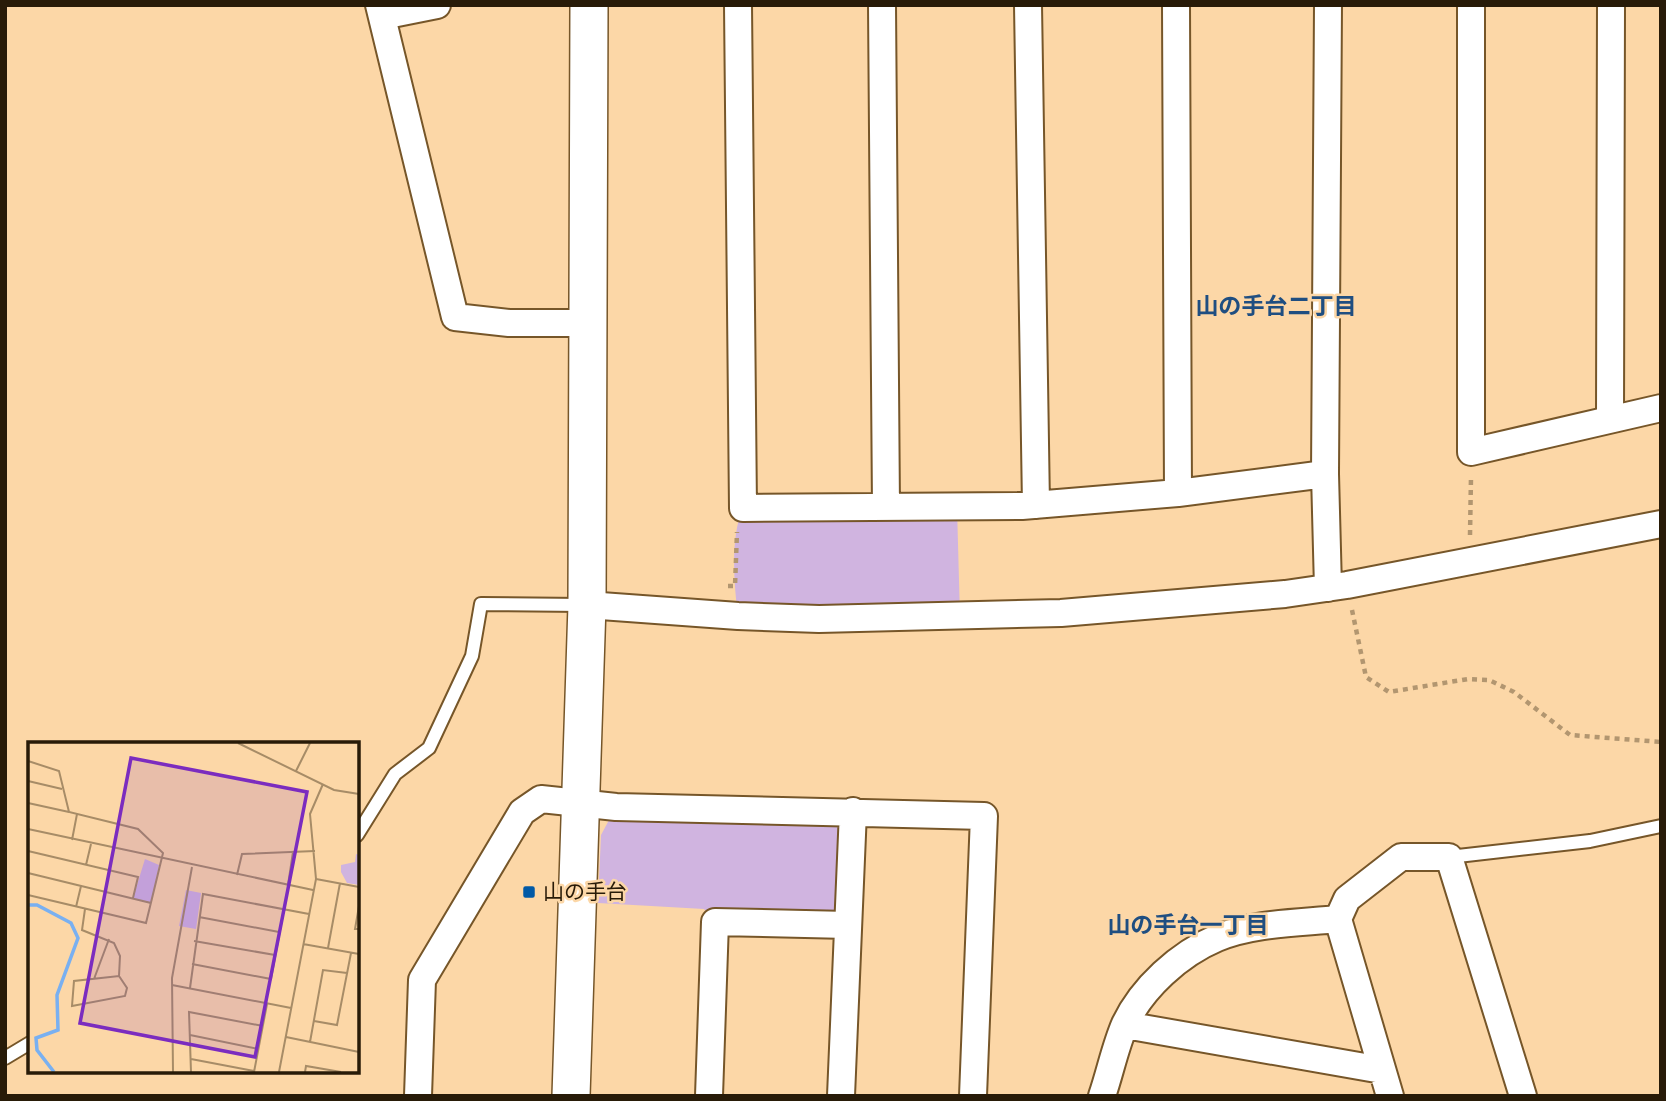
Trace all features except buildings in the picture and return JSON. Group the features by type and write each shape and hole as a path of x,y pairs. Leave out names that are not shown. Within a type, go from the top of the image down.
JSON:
{"street":[{"path":"437,5 380,10 455,317 509,323 588,323"},
{"path":"571,1096 587,605 589,5"},
{"path":"738,5 743,508 1036,505 1178,493 1325,474"},
{"path":"882,5 886,507"},
{"path":"1028,5 1036,505"},
{"path":"1176,5 1178,493"},
{"path":"1328,5 1325,474 1337,586"},
{"path":"1471,5 1471,452 1661,408"},
{"path":"1610,419 1611,5"},
{"path":"587,605 819,619 1061,613 1285,594 1661,524"},
{"path":"418,1096 422,980 522,812 541,799 582,804 984,816 972,1096"},
{"path":"841,1096 853,811"},
{"path":"1390,1096 1338,919 1347,898 1401,857 1449,857 1523,1096"},
{"path":"1102,1096 1125,1025 1145,991 1175,964 1217,938 1261,927 1338,919"},
{"path":"709,1096 715,922 848,925"},
{"path":"1125,1025 1382,1070"}],"lane":[{"path":"359,832 395,774 429,748 472,656 481,604 587,605"},
{"path":"1449,857 1590,841 1661,826"},
{"path":"5,1058 28,1044"}],"path":[{"path":"1470,561 1471,452"},
{"path":"721,586 734,586 737,521 743,508"},
{"path":"1337,586 1366,677 1389,692 1468,680 1489,680 1514,692 1570,735 1661,742"}],"shaded area":[{"path":"957,507 960,617 738,616 734,575 735,546 743,508"},
{"path":"616,807 853,811 848,925 715,922 704,909 598,903 601,835"}],"place":[{"name":"山の手台","path":"529,892"}],"district":[{"name":"山の手台二丁目","path":"1276,306"},
{"name":"山の手台一丁目","path":"1188,925"}]}
